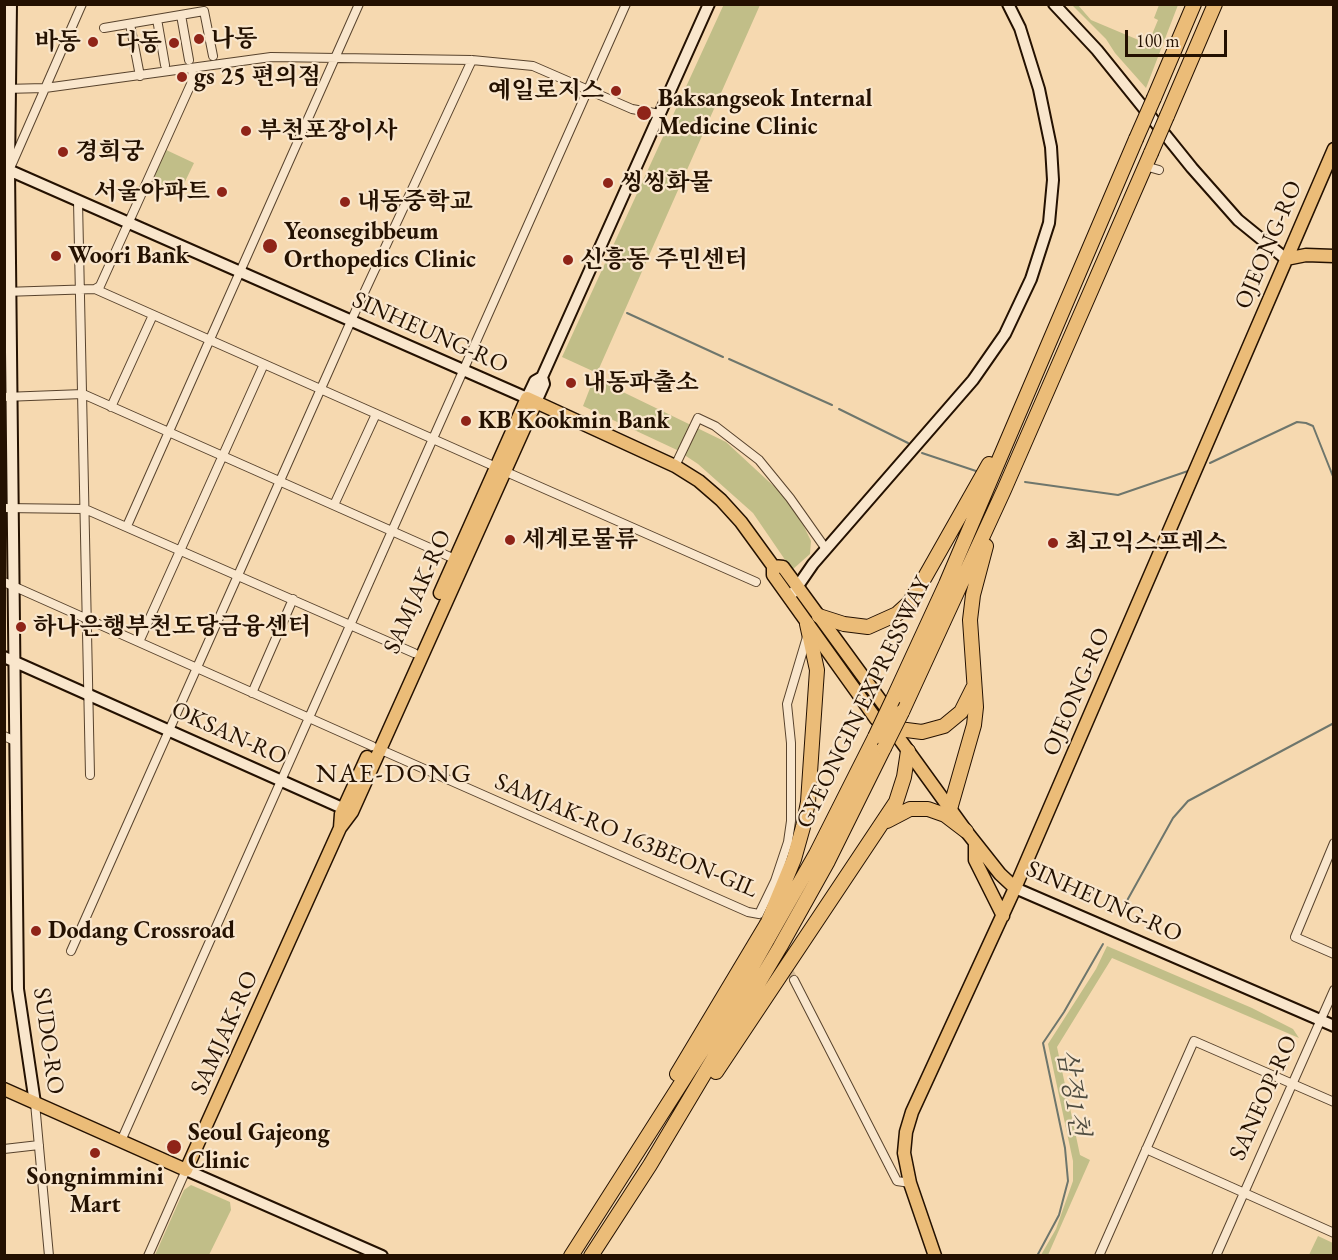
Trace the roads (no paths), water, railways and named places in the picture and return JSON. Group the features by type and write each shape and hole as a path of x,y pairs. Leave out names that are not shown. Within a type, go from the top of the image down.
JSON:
{"highway":[{"name":"GYEONGIN EXPRESSWAY","path":"571,1256 724,1016 816,854 875,737 946,584 1194,4"},
{"name":"GYEONGIN EXPRESSWAY","path":"591,1256 650,1165 786,937 828,861 902,712 1004,490 1215,4"},
{"path":"634,1158 677,1074 768,921 794,859 808,802 817,670 812,624 868,627 888,619 909,603 954,530 1030,388"},
{"path":"950,809 974,725 975,681 970,620 973,595 1004,490"},
{"path":"890,726 922,732 944,726 961,712 975,681"},
{"path":"650,1165 726,1058 881,826 900,790 908,751"},
{"path":"881,826 901,812 928,809 945,815 966,831"}],"main road":[{"name":"OJEONG-RO","path":"935,1256 910,1183 904,1153 906,1132 912,1112 1003,916 1334,149"},
{"path":"1286,259 1306,255 1334,256"},
{"name":"SINHEUNG-RO","path":"531,400 675,466 699,481 721,500 741,522 773,566 773,575 794,592 812,624 876,719 890,726 975,843 1000,874 1015,888"},
{"name":"SAMJAK-RO","path":"186,1170 531,400"},
{"name":"SAMJAK-RO","path":"376,748 414,653 459,560"},
{"path":"975,843 975,860 1003,916"},
{"path":"4,1089 186,1170"}],"street":[{"name":"SUDO-RO","path":"11,4 7,89 9,584 10,659 15,741 18,989 35,1103 49,1256"},
{"path":"7,169 82,4"},
{"path":"127,526 359,4"},
{"path":"121,1141 309,720 457,379 464,371 626,4"},
{"name":"SAMJAK-RO","path":"531,400 544,384 542,377 710,4"},
{"path":"794,592 826,549 970,384 1005,334 1030,279 1049,223 1053,180 1051,147 1020,28 1008,4"},
{"path":"1054,4 1097,50 1192,168 1238,220 1286,259"},
{"path":"104,28 204,11 213,56"},
{"path":"181,15 189,60"},
{"path":"157,19 165,65"},
{"path":"130,24 140,76"},
{"path":"7,89 45,88 271,57 472,60 533,66 632,109 660,114"},
{"path":"71,951 320,389 472,60"},
{"path":"95,289 100,286 191,84 194,68"},
{"name":"SINHEUNG-RO","path":"7,169 531,400"},
{"path":"78,201 90,775"},
{"path":"7,292 95,289 756,582"},
{"path":"111,407 153,315"},
{"path":"139,642 264,364"},
{"path":"8,397 83,394 459,560"},
{"path":"334,505 376,414"},
{"path":"675,466 698,418 732,438 759,460 790,498 826,549"},
{"path":"9,508 85,508 414,653"},
{"name":"SAMJAK-RO 163BEON-GIL","path":"9,584 309,720 760,916 788,842 791,821 791,743 787,704 812,624"},
{"path":"252,693 293,599"},
{"name":"OKSAN-RO","path":"10,659 348,810"},
{"path":"4,736 15,741"},
{"path":"1334,843 1295,937 1334,954"},
{"name":"SINHEUNG-RO","path":"1015,888 1334,1026"},
{"path":"794,980 897,1181 910,1183"},
{"name":"SANEOP-RO","path":"1216,1256 1334,990"},
{"path":"1099,1256 1194,1041 1334,1102"},
{"path":"4,1149 39,1144"},
{"path":"1146,1149 1244,1192"},
{"path":"186,1170 382,1256"},
{"name":"SAMJAK-RO","path":"148,1256 186,1170"},
{"name":"SANEOP-RO","path":"1244,1192 1334,1233"}],"waterway":[{"path":"627,313 723,357"},
{"path":"729,359 832,405"},
{"path":"839,409 908,443"},
{"path":"1210,463 1297,422 1306,423 1313,426 1334,479"},
{"path":"922,453 979,472"},
{"path":"1025,482 1118,495 1188,471"},
{"name":"삼정1천","path":"1119,915 1173,818 1188,801 1334,723"},
{"name":"삼정1천","path":"1037,1256 1059,1215 1068,1181 1065,1148 1043,1043 1064,1012 1103,944"}],"tunnel":[{"path":"762,918 794,980"}],"place":[{"name":"나동","path":"199,39"},
{"name":"바동","path":"93,42"},
{"name":"다동","path":"174,43"},
{"name":"gs 25 편의점","path":"182,77"},
{"name":"예일로지스","path":"616,91"},
{"name":"Baksangseok Internal Medicine Clinic","path":"644,113"},
{"name":"부천포장이사","path":"246,131"},
{"name":"경희궁","path":"63,152"},
{"name":"씽씽화물","path":"608,183"},
{"name":"서울아파트","path":"222,192"},
{"name":"내동중학교","path":"345,202"},
{"name":"Yeonsegibbeum Orthopedics Clinic","path":"270,246"},
{"name":"Woori Bank","path":"56,256"},
{"name":"신흥동 주민센터","path":"568,260"},
{"name":"내동파출소","path":"571,383"},
{"name":"KB Kookmin Bank","path":"466,421"},
{"name":"세계로물류","path":"510,540"},
{"name":"최고익스프레스","path":"1053,543"},
{"name":"하나은행부천도당금융센터","path":"21,627"},
{"name":"Dodang Crossroad","path":"36,931"},
{"name":"Seoul Gajeong Clinic","path":"174,1147"},
{"name":"Songnimmini Mart","path":"95,1153"}],"district":[{"name":"NAE-DONG","path":"394,775"}]}
